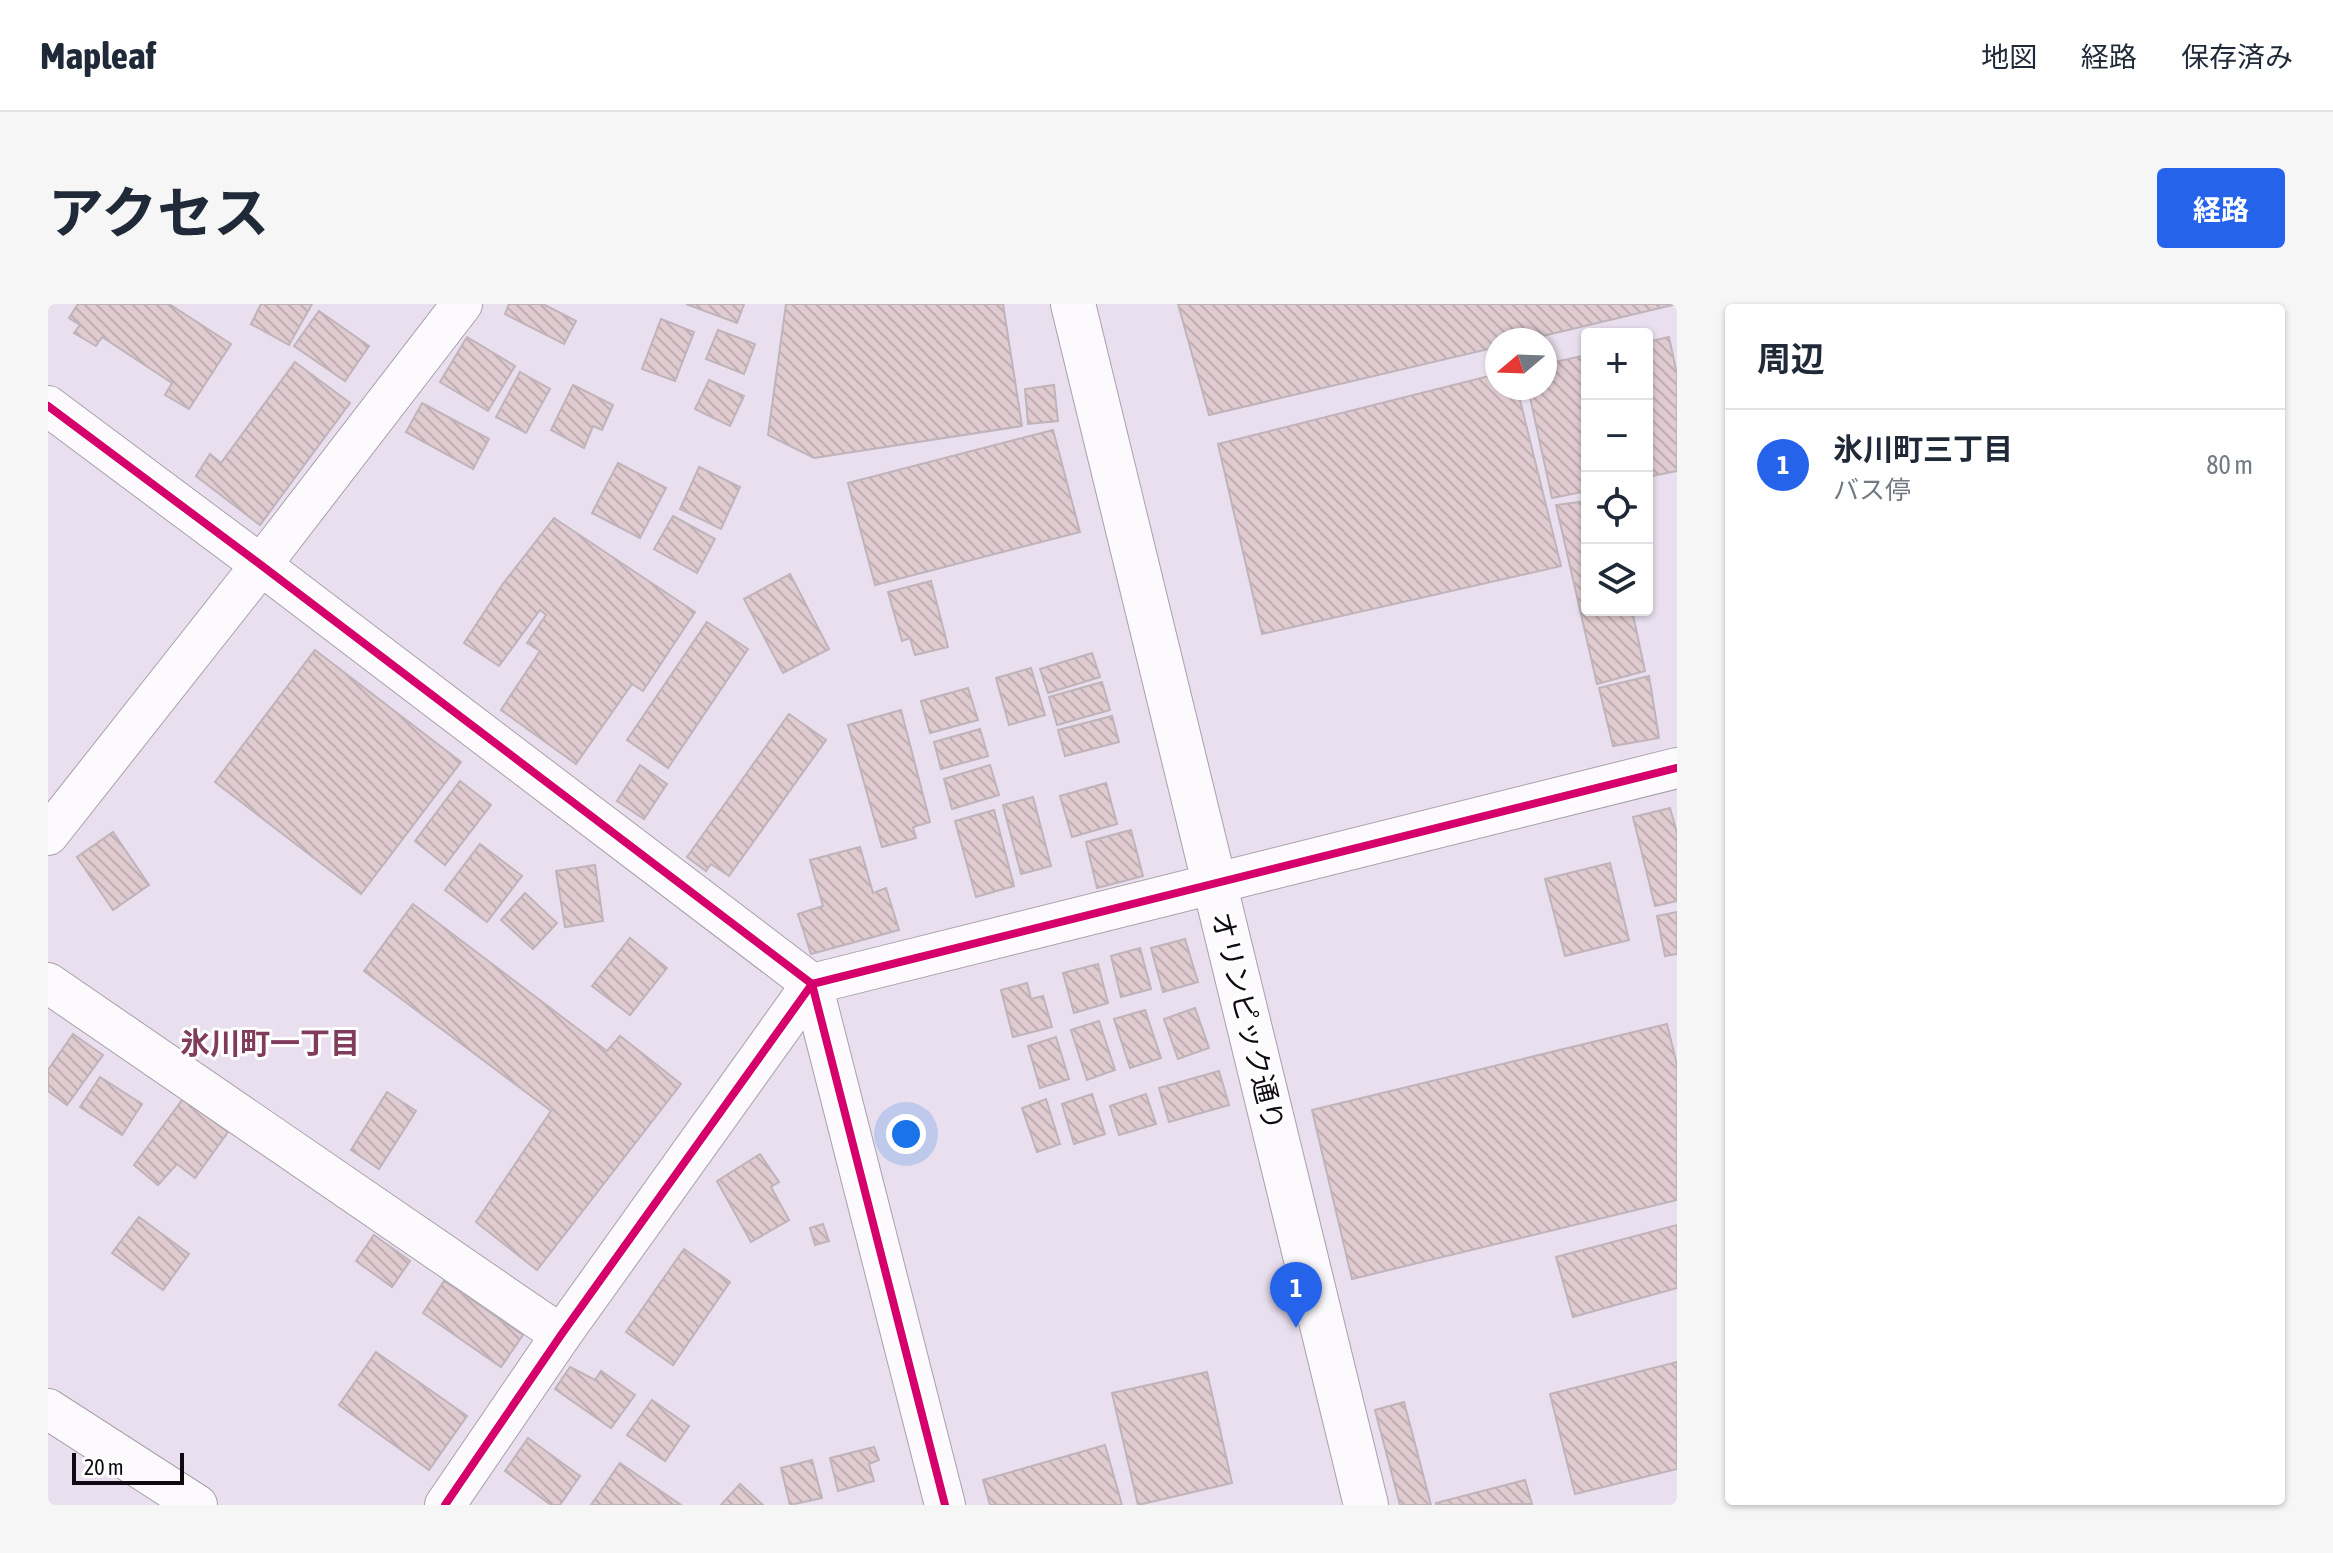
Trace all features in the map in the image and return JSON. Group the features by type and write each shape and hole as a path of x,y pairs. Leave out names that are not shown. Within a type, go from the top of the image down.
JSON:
{"main road":[{"name":"オリンピック通り","path":"1073,304 1366,1505"}],"street":[{"path":"48,835 462,304"},
{"path":"48,406 812,984 945,1505"},
{"path":"445,1505 561,1335 812,984 1677,768"},
{"path":"48,983 561,1335"},
{"path":"48,1409 197,1505"}],"building":[{"path":"78,304 169,304 231,344 189,409 165,395 172,383 102,337 96,346 74,333 80,325 69,318"},
{"path":"261,304 312,304 289,345 251,324"},
{"path":"509,304 543,304 576,321 564,344 505,314"},
{"path":"686,304 744,304 737,323"},
{"path":"786,304 1003,304 1022,426 814,458 768,435"},
{"path":"1178,304 1677,304 1557,333 1557,328 1485,328 1485,350 1209,415"},
{"path":"319,311 369,346 345,381 294,346"},
{"path":"661,319 694,332 675,381 642,369"},
{"path":"718,330 755,344 744,374 706,359"},
{"path":"467,337 515,366 488,411 440,382"},
{"path":"1669,337 1677,374 1677,471 1653,476 1653,400 1653,341"},
{"path":"1581,356 1581,492 1552,498 1531,400 1557,400 1557,361"},
{"path":"295,362 350,403 260,525 196,476 210,454 221,463"},
{"path":"520,372 550,389 526,433 496,417"},
{"path":"1485,377 1485,400 1520,400 1561,566 1262,634 1218,444"},
{"path":"709,380 744,396 730,426 695,409"},
{"path":"573,385 613,405 602,430 593,426 584,448 551,430"},
{"path":"1054,385 1058,421 1028,424 1025,389"},
{"path":"422,403 489,439 473,469 406,432"},
{"path":"1053,430 1080,532 875,585 848,483"},
{"path":"618,463 666,488 640,538 592,513"},
{"path":"699,467 740,487 721,529 680,509"},
{"path":"1581,502 1581,614 1556,505"},
{"path":"673,516 715,539 697,573 654,549"},
{"path":"554,518 695,612 643,691 632,684 576,764 501,710 540,651 527,643 546,615 540,610 499,666 464,643 502,585"},
{"path":"790,574 829,649 783,673 744,599"},
{"path":"931,581 948,647 915,655 910,638 902,641 888,592"},
{"path":"1581,616 1633,616 1645,671 1597,684"},
{"path":"707,622 748,649 668,768 627,740"},
{"path":"315,650 461,762 361,894 215,782"},
{"path":"1092,653 1100,677 1048,693 1040,669"},
{"path":"1031,668 1045,715 1009,725 996,678"},
{"path":"1649,676 1659,738 1613,746 1599,688"},
{"path":"1102,682 1110,710 1057,725 1049,697"},
{"path":"968,688 978,720 930,733 921,701"},
{"path":"901,710 930,822 913,827 916,838 882,847 848,725"},
{"path":"789,714 826,740 729,876 711,864 706,871 687,857"},
{"path":"1112,716 1119,742 1065,756 1058,730"},
{"path":"980,729 988,756 941,769 934,742"},
{"path":"640,765 667,784 644,819 617,801"},
{"path":"990,765 999,795 952,809 944,779"},
{"path":"460,781 491,805 445,865 415,841"},
{"path":"1106,783 1117,824 1072,837 1060,796"},
{"path":"1033,797 1051,866 1021,874 1003,805"},
{"path":"1670,808 1677,833 1677,901 1655,906 1633,817"},
{"path":"994,810 1014,886 976,897 955,821"},
{"path":"1131,830 1143,876 1097,888 1086,842"},
{"path":"113,832 149,885 113,910 77,857"},
{"path":"480,844 522,876 487,922 445,890"},
{"path":"860,847 873,893 886,888 899,930 811,954 798,914 823,906 810,860"},
{"path":"1610,863 1629,940 1565,956 1545,879"},
{"path":"595,865 603,921 565,927 556,871"},
{"path":"525,893 557,923 533,949 501,920"},
{"path":"413,904 607,1051 620,1036 681,1084 537,1270 476,1222 551,1111 364,971"},
{"path":"1677,912 1677,954 1665,956 1657,916"},
{"path":"630,938 667,968 630,1015 592,986"},
{"path":"1185,939 1198,982 1163,992 1151,948"},
{"path":"1140,948 1151,989 1121,997 1111,956"},
{"path":"1098,964 1108,1003 1074,1013 1063,973"},
{"path":"1027,983 1031,999 1043,996 1052,1027 1013,1037 1001,990"},
{"path":"1195,1008 1209,1048 1178,1059 1164,1019"},
{"path":"1145,1010 1161,1058 1130,1068 1114,1019"},
{"path":"1099,1021 1115,1070 1087,1080 1071,1030"},
{"path":"1667,1024 1677,1065 1677,1200 1352,1279 1312,1110"},
{"path":"73,1034 103,1055 67,1105 48,1091 48,1070"},
{"path":"1056,1037 1069,1079 1040,1088 1028,1046"},
{"path":"1219,1071 1229,1105 1169,1122 1159,1088"},
{"path":"100,1077 142,1104 122,1135 80,1107"},
{"path":"387,1092 416,1111 379,1169 351,1150"},
{"path":"1092,1094 1105,1134 1074,1144 1062,1104"},
{"path":"1146,1094 1156,1124 1119,1135 1110,1106"},
{"path":"183,1099 228,1132 195,1178 177,1164 158,1185 134,1165"},
{"path":"1046,1099 1060,1144 1037,1152 1022,1108"},
{"path":"760,1154 779,1182 771,1187 789,1220 751,1242 717,1181"},
{"path":"139,1217 189,1254 163,1290 112,1253"},
{"path":"823,1224 829,1241 815,1245 810,1228"},
{"path":"1677,1225 1677,1288 1573,1317 1556,1257"},
{"path":"374,1235 410,1261 392,1287 356,1261"},
{"path":"684,1249 730,1282 673,1365 626,1332"},
{"path":"444,1281 523,1335 501,1367 423,1313"},
{"path":"376,1352 467,1416 429,1470 339,1405"},
{"path":"1677,1362 1677,1469 1575,1494 1550,1394"},
{"path":"570,1367 595,1380 601,1371 635,1395 611,1428 555,1389"},
{"path":"1207,1372 1232,1483 1138,1505 1112,1393"},
{"path":"652,1400 689,1426 665,1461 627,1435"},
{"path":"1404,1402 1431,1505 1400,1505 1375,1410"},
{"path":"528,1438 580,1476 560,1505 551,1505 505,1471"},
{"path":"1105,1445 1122,1505 990,1505 983,1480"},
{"path":"874,1447 879,1460 869,1464 874,1481 838,1491 830,1458"},
{"path":"812,1460 822,1498 790,1505 781,1468"},
{"path":"620,1463 681,1505 591,1505"},
{"path":"1525,1480 1532,1504 1436,1505 1436,1503"},
{"path":"740,1484 763,1505 721,1505"}],"cycle path":[{"path":"48,406 812,984 945,1505"},
{"path":"445,1505 561,1335 812,984 1677,768"}],"place":[{"name":"氷川町三丁目","path":"1296,1328"}],"district":[{"name":"氷川町一丁目","path":"270,1044"}]}
